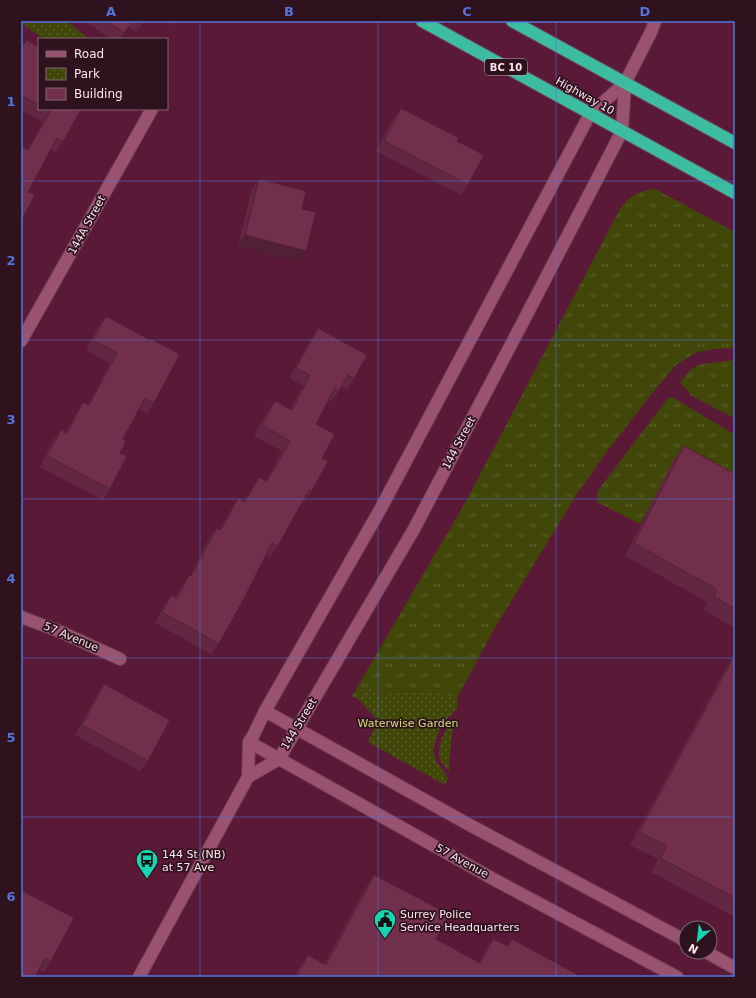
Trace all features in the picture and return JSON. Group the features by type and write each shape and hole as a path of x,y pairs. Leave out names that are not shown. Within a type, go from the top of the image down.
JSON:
{"highway":[{"name":"Highway 10","path":"422,21 735,194"},
{"path":"512,21 735,143"}],"main road":[{"name":"144 Street","path":"248,742 253,736 265,711 381,508 590,114 625,83 655,21"},
{"name":"144 Street","path":"248,777 279,759 414,529 622,131 625,83"},
{"name":"144A Street","path":"21,342 151,110"},
{"name":"57 Avenue","path":"21,616 61,632 120,659"},
{"path":"265,711 460,819 678,937"},
{"path":"139,977 248,777 248,742"},
{"name":"57 Avenue","path":"248,742 488,876 677,977"},
{"path":"718,959 735,968"}],"green space":[{"path":"21,21 66,21 88,38 43,38 21,23"},
{"path":"655,189 735,232 735,348 713,349 695,353 676,365 653,392 605,454 577,494 493,631 457,698 438,693 409,691 380,694 365,686 358,699 352,696 465,503 620,209 627,200 635,194"},
{"path":"735,360 735,418 690,395 680,383 691,369 702,364"},
{"path":"672,397 732,433 735,433 735,492 675,459 640,524 597,502 597,494 599,489 668,398"},
{"name":"Waterwise Garden","path":"365,686 380,694 409,691 438,693 457,698 457,708 447,719 438,733 433,751 436,761 448,778 445,785 368,742 376,725 374,716 358,699"},
{"path":"455,718 451,740 449,771 441,761 439,750 445,732"}],"building":[{"path":"107,21 133,21 124,33"},
{"path":"26,40 38,46 38,104 21,95 21,50"},
{"path":"401,108 459,138 457,141 484,155 468,185 384,141"},
{"path":"48,110 80,110 63,142 57,138 28,192 35,195 21,221 21,146 28,150 50,111"},
{"path":"259,179 306,191 302,209 316,212 306,251 245,235"},
{"path":"106,316 150,340 151,339 180,354 154,403 145,398 123,439 126,441 120,453 127,456 110,489 47,456 61,430 67,433 83,402 89,405 117,353 93,340"},
{"path":"318,328 367,355 354,379 348,375 339,391 335,388 316,424 335,434 322,458 328,461 312,491 309,490 278,546 272,543 219,644 162,612 171,595 177,598 189,575 191,576 217,528 221,530 238,498 245,502 259,477 267,481 290,441 262,425 275,401 292,410 310,375 296,368"},
{"path":"684,446 735,474 735,609 714,597 716,589 634,543"},
{"path":"735,654 735,898 660,858 667,846 639,832"},
{"path":"104,684 170,720 148,761 82,725"},
{"name":"Surrey Police Service Headquarters","path":"374,875 449,914 436,939 480,963 493,939 508,946 512,939 582,977 300,977 297,975 308,955 326,965"},
{"path":"21,890 74,918 51,961 45,958 35,977 21,977"}],"place":[{"name":"144 St (NB) at 57 Ave","path":"147,880"},
{"name":"Surrey Police Service Headquarters","path":"385,940"}]}
